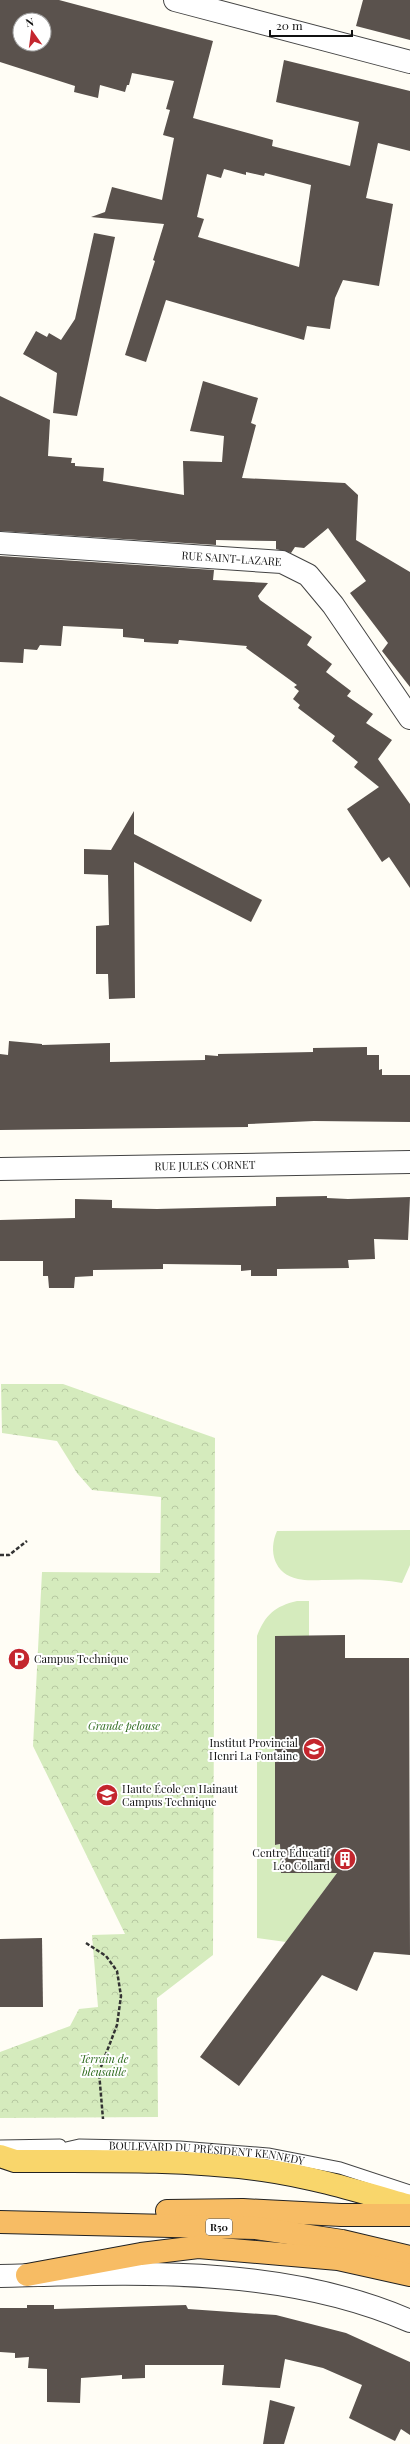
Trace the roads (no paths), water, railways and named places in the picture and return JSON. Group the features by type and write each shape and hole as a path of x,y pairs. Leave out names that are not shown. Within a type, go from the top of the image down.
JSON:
{"highway":[{"path":"25,2222 111,2212 243,2210 334,2215 410,2215"},
{"name":"R50","path":"0,2222 256,2228 342,2241 410,2257"},
{"path":"27,2275 141,2254 198,2247 338,2259 410,2276"}],"main road":[{"path":"4,2156 179,2163 262,2170 336,2184 410,2206"}],"street":[{"path":"175,0 410,62"},
{"name":"RUE SAINT-LAZARE","path":"0,543 282,562 308,575 334,605 410,718"},
{"name":"RUE JULES CORNET","path":"0,1169 410,1162"},
{"path":"0,2276 124,2273 188,2275 262,2282 335,2295 410,2321"}],"lane":[{"name":"BOULEVARD DU PRÉSIDENT KENNEDY","path":"4,2156 79,2144 180,2148 268,2154 340,2168 410,2191"},
{"path":"4,2156 79,2144"}],"place":[{"name":"Campus Technique","path":"19,1659"},
{"name":"Institut Provincial Henri La Fontaine","path":"314,1749"},
{"name":"Haute École en Hainaut Campus Technique","path":"107,1795"},
{"name":"Centre Éducatif Léo Collard","path":"345,1859"}],"park label":[{"name":"Grande pelouse","path":"124,1726"},
{"name":"Terrain de bleusaille","path":"104,2065"}]}
